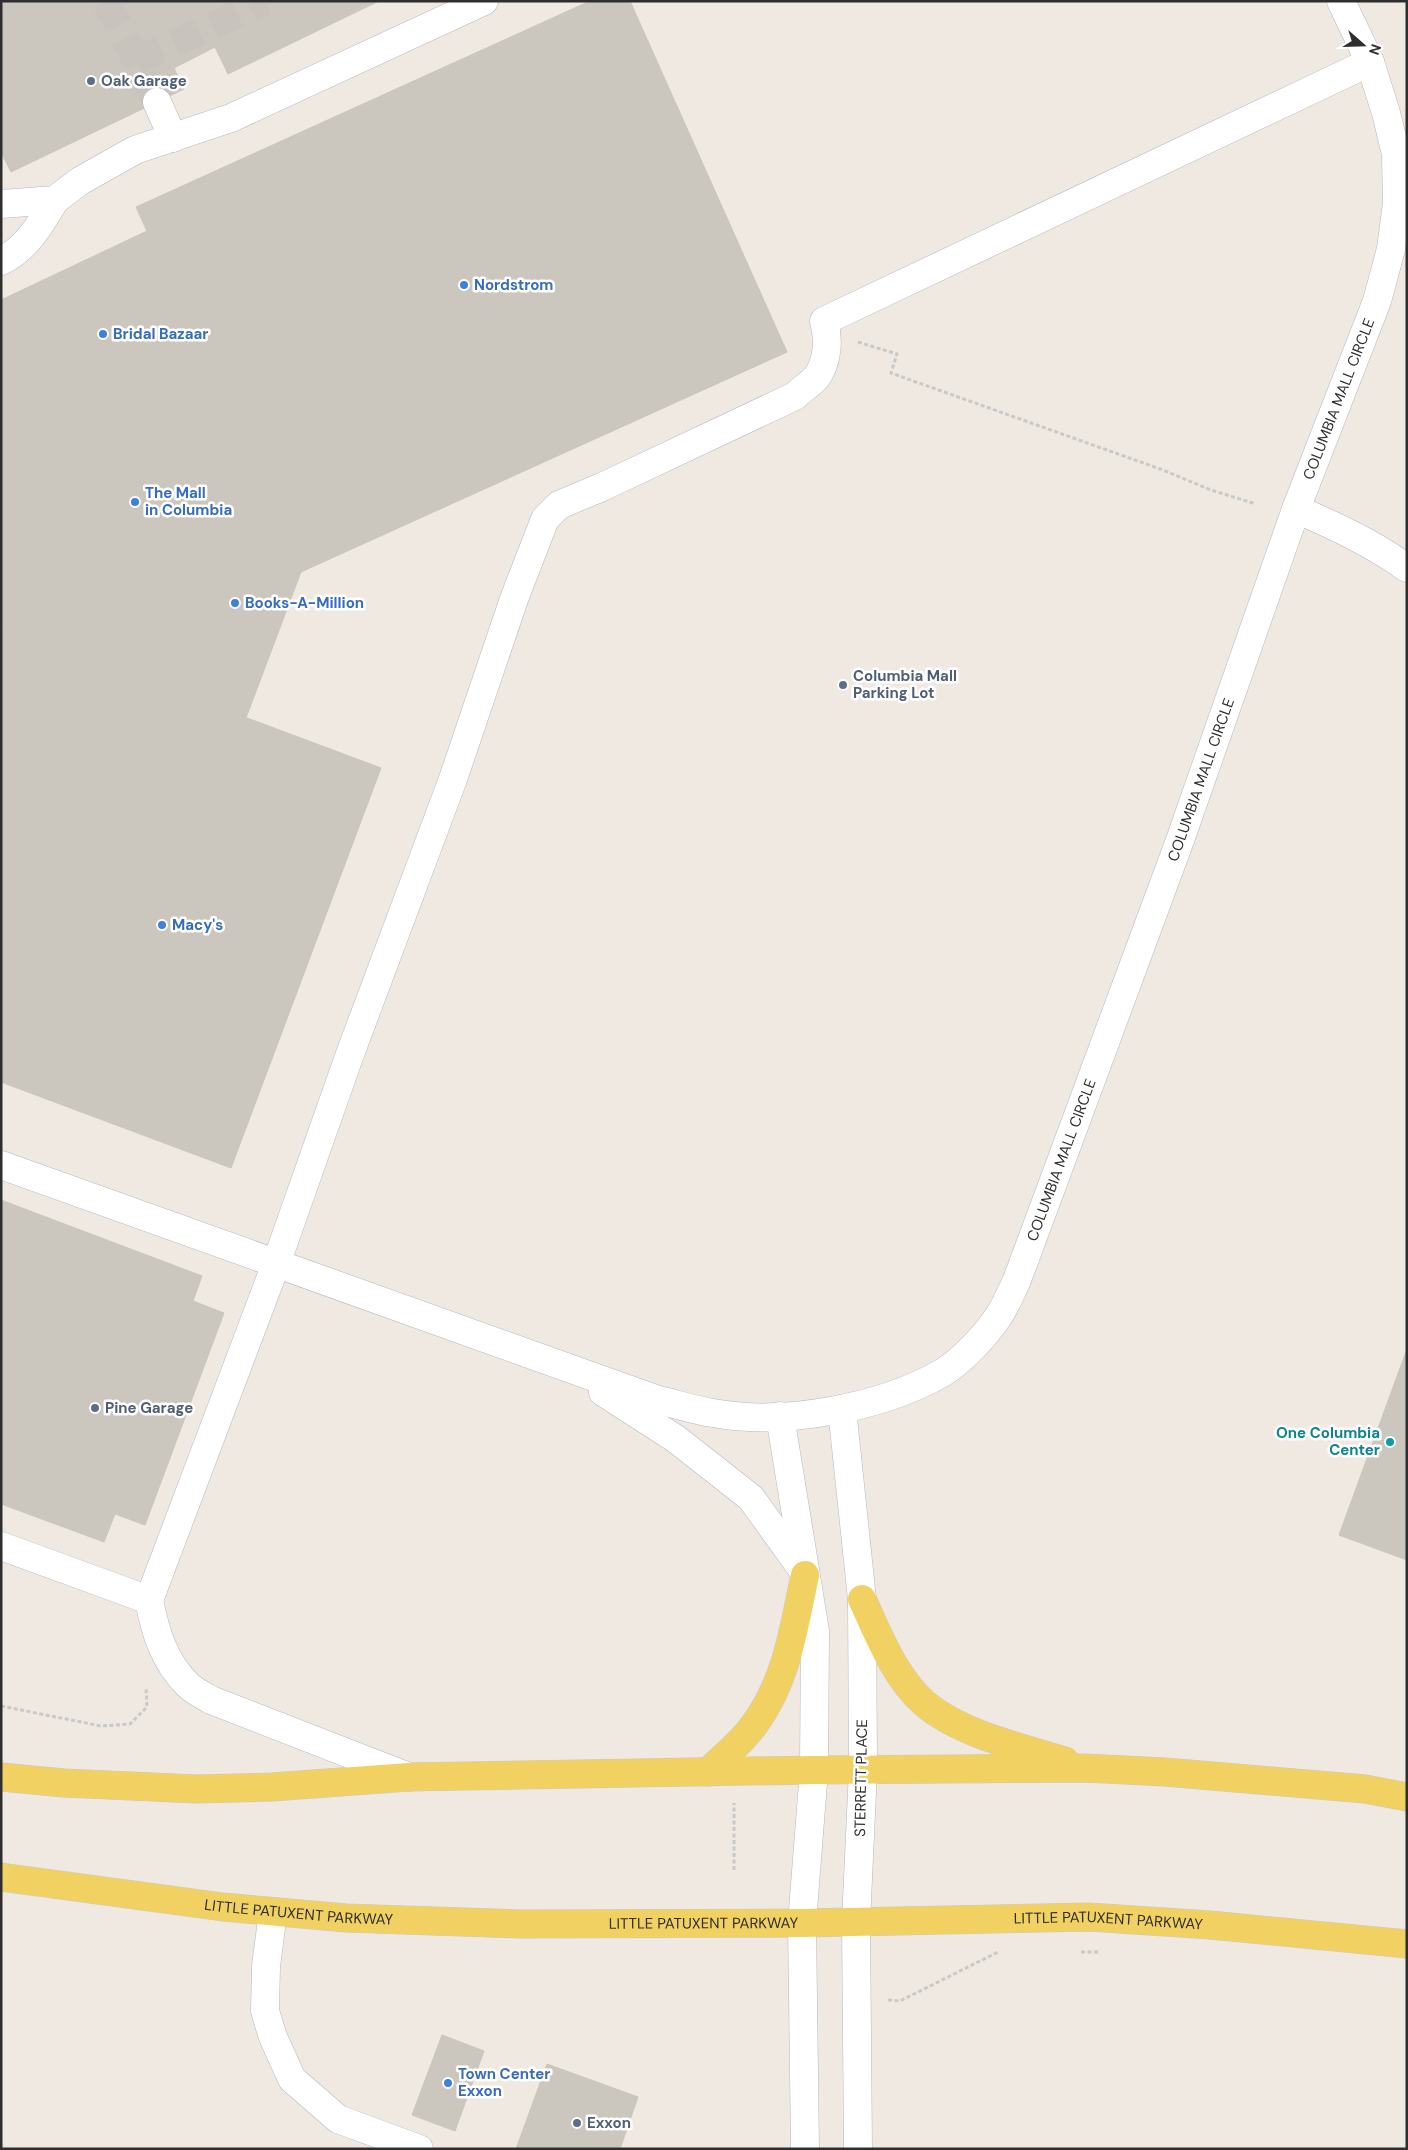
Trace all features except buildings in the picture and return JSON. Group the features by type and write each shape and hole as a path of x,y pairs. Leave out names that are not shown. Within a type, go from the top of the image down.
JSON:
{"main road":[{"path":"708,1772 753,1727 770,1701 787,1659 805,1575"},
{"path":"862,1598 888,1653 904,1680 924,1703 950,1719 979,1733 1085,1768"},
{"path":"1,1777 197,1789 272,1787 409,1777 814,1770 1085,1768 1164,1772 1365,1789 1407,1797"},
{"name":"LITTLE PATUXENT PARKWAY","path":"1,1877 223,1907 346,1918 521,1924 802,1923 1089,1917 1210,1925 1407,1944"}],"street":[{"path":"1,261 34,234 54,200 80,181 135,150 231,118 484,1"},
{"name":"COLUMBIA MALL CIRCLE","path":"556,1362 658,1400 704,1411 740,1416 780,1416 842,1409 885,1399 943,1372 973,1346 998,1317 1017,1280 1180,843 1296,509 1377,301 1391,249 1397,203 1396,154 1386,113 1370,62 1341,1"},
{"path":"409,1777 211,1700 188,1686 165,1655 155,1632 149,1600 276,1264 350,1054 454,779 514,599 545,519 559,505 602,487 795,396 816,377 823,362 827,348 827,331 824,321 1370,62"},
{"path":"157,102 173,138"},
{"path":"1,204 54,200"},
{"path":"1296,509 1349,532 1407,568"},
{"path":"1,1165 556,1362 676,1438 751,1498 805,1575"},
{"name":"STERRETT PLACE","path":"842,1409 862,1598 863,1770 856,1922 858,2149"},
{"path":"780,1416 815,1631 814,1770 802,1923 805,2149"},
{"path":"1,1546 149,1600"},
{"path":"273,1912 266,1966 265,2011 272,2037 292,2079 338,2119 419,2149"}],"path":[{"path":"853,340 897,354 892,372 1163,470 1210,490 1256,504"},
{"path":"1,1706 101,1726 130,1724 147,1707 146,1672 165,1655"},
{"path":"734,1796 734,1870"},
{"path":"883,2000 900,2001 1006,1949"},
{"path":"1073,1951 1102,1952"}],"tunnel":[{"path":"106,1 157,102"},
{"path":"136,61 266,1"}],"place":[{"name":"Oak Garage","path":"91,81"},
{"name":"Nordstrom","path":"464,285"},
{"name":"Bridal Bazaar","path":"103,334"},
{"name":"The Mall in Columbia","path":"135,502"},
{"name":"Books-A-Million","path":"235,603"},
{"name":"Columbia Mall Parking Lot","path":"843,685"},
{"name":"Macy's","path":"162,925"},
{"name":"Pine Garage","path":"95,1408"},
{"name":"One Columbia Center","path":"1390,1442"},
{"name":"Town Center Exxon","path":"448,2083"},
{"name":"Exxon","path":"577,2123"}]}
